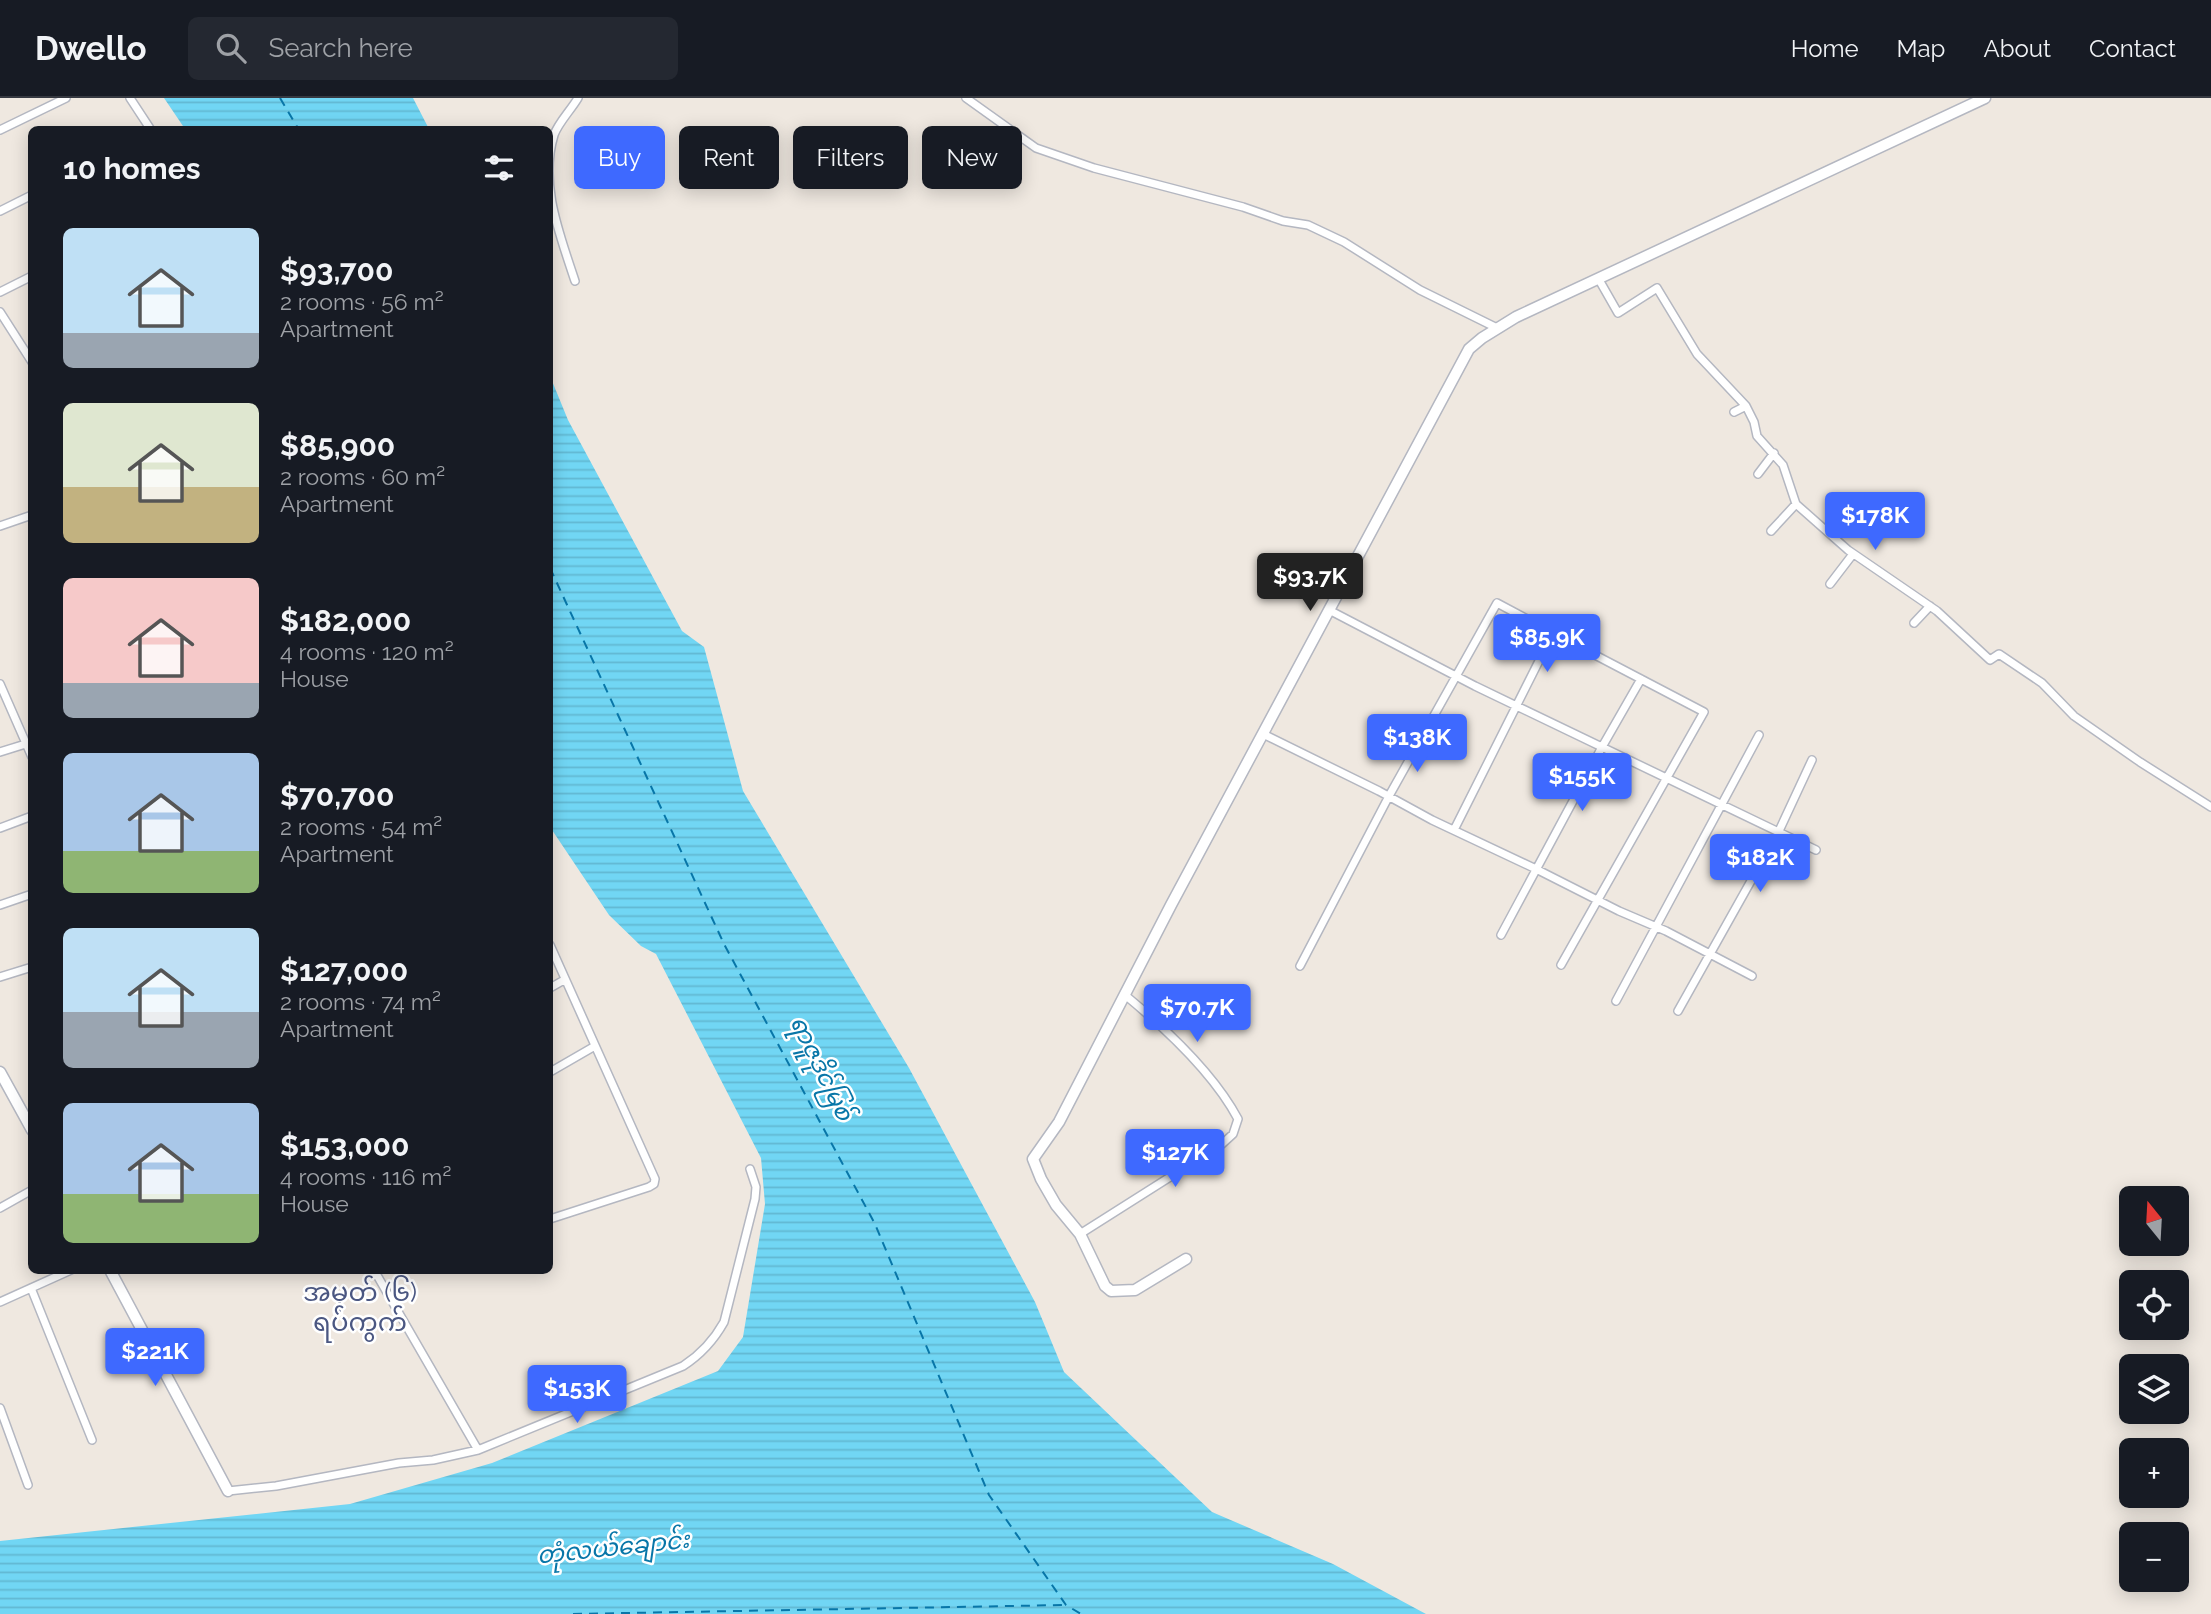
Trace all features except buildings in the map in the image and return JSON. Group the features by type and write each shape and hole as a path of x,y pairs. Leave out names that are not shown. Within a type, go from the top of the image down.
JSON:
{"street":[{"path":"0,130 66,98"},
{"path":"130,98 148,126"},
{"path":"965,98 1036,148 1094,169 1243,207 1283,221 1308,225 1344,242 1420,290 1497,328"},
{"path":"1186,1259 1135,1290 1111,1291 1105,1286 1080,1234 1056,1205 1033,1159 1059,1122 1469,349 1516,317 1985,98"},
{"path":"553,146 555,134 575,99"},
{"path":"0,211 28,197"},
{"path":"553,205 575,281"},
{"path":"0,292 28,278"},
{"path":"1598,278 1618,313 1657,288 1697,354 1745,406 1754,422 1757,436 1783,465 1797,504 1853,554 1930,606 1990,660 1999,654 2042,683 2074,716 2211,807"},
{"path":"0,312 28,354"},
{"path":"1734,412 1745,406"},
{"path":"1758,474 1774,453"},
{"path":"1770,531 1797,504"},
{"path":"0,526 28,516"},
{"path":"1830,584 1853,554"},
{"path":"1300,966 1388,796 1497,603 1704,712 1561,965"},
{"path":"1914,623 1930,606"},
{"path":"1329,610 1456,677 1815,849"},
{"path":"1454,830 1553,633"},
{"path":"1501,935 1641,679"},
{"path":"0,684 28,743 0,752"},
{"path":"1263,734 1752,976"},
{"path":"1616,1001 1759,734"},
{"path":"1678,1011 1779,831 1812,760"},
{"path":"0,828 28,818"},
{"path":"0,905 28,895"},
{"path":"553,953 653,1174 654,1184 649,1188 553,1218"},
{"path":"0,977 28,968"},
{"path":"553,986 564,980"},
{"path":"1080,1234 1222,1144 1233,1134 1238,1119 1206,1073 1158,1022 1125,995"},
{"path":"553,1070 595,1046"},
{"path":"0,1072 5,1093 28,1125"},
{"path":"112,1274 228,1491 276,1486 478,1450 693,1360 716,1337 727,1311 755,1199 756,1187 750,1169"},
{"path":"0,1208 28,1192"},
{"path":"0,1301 63,1274"},
{"path":"376,1274 478,1450"},
{"path":"31,1289 92,1440"},
{"path":"0,1408 28,1485"}],"water":[{"path":"164,98 413,98 427,126 183,126"},
{"path":"553,383 568,420 682,631 704,647 743,791 909,1068 1035,1302 1064,1372 1212,1512 1333,1564 1426,1614 0,1614 0,1541 350,1504 492,1463 718,1371 743,1337 765,1204 761,1158 656,954 641,946 609,915 553,831"}],"ferry route":[{"path":"280,98 297,126"},
{"path":"553,574 724,944 875,1224 989,1495 1066,1605 1081,1614"},
{"path":"573,1614 1065,1605"}],"district":[{"name":"အမှတ် (၆) ရပ်ကွက်","path":"360,1307"}],"water label":[{"name":"ရာဇူဒိုင်မြစ်","path":"822,1068"},
{"name":"တုံလယ်ချောင်း","path":"613,1547"}]}
